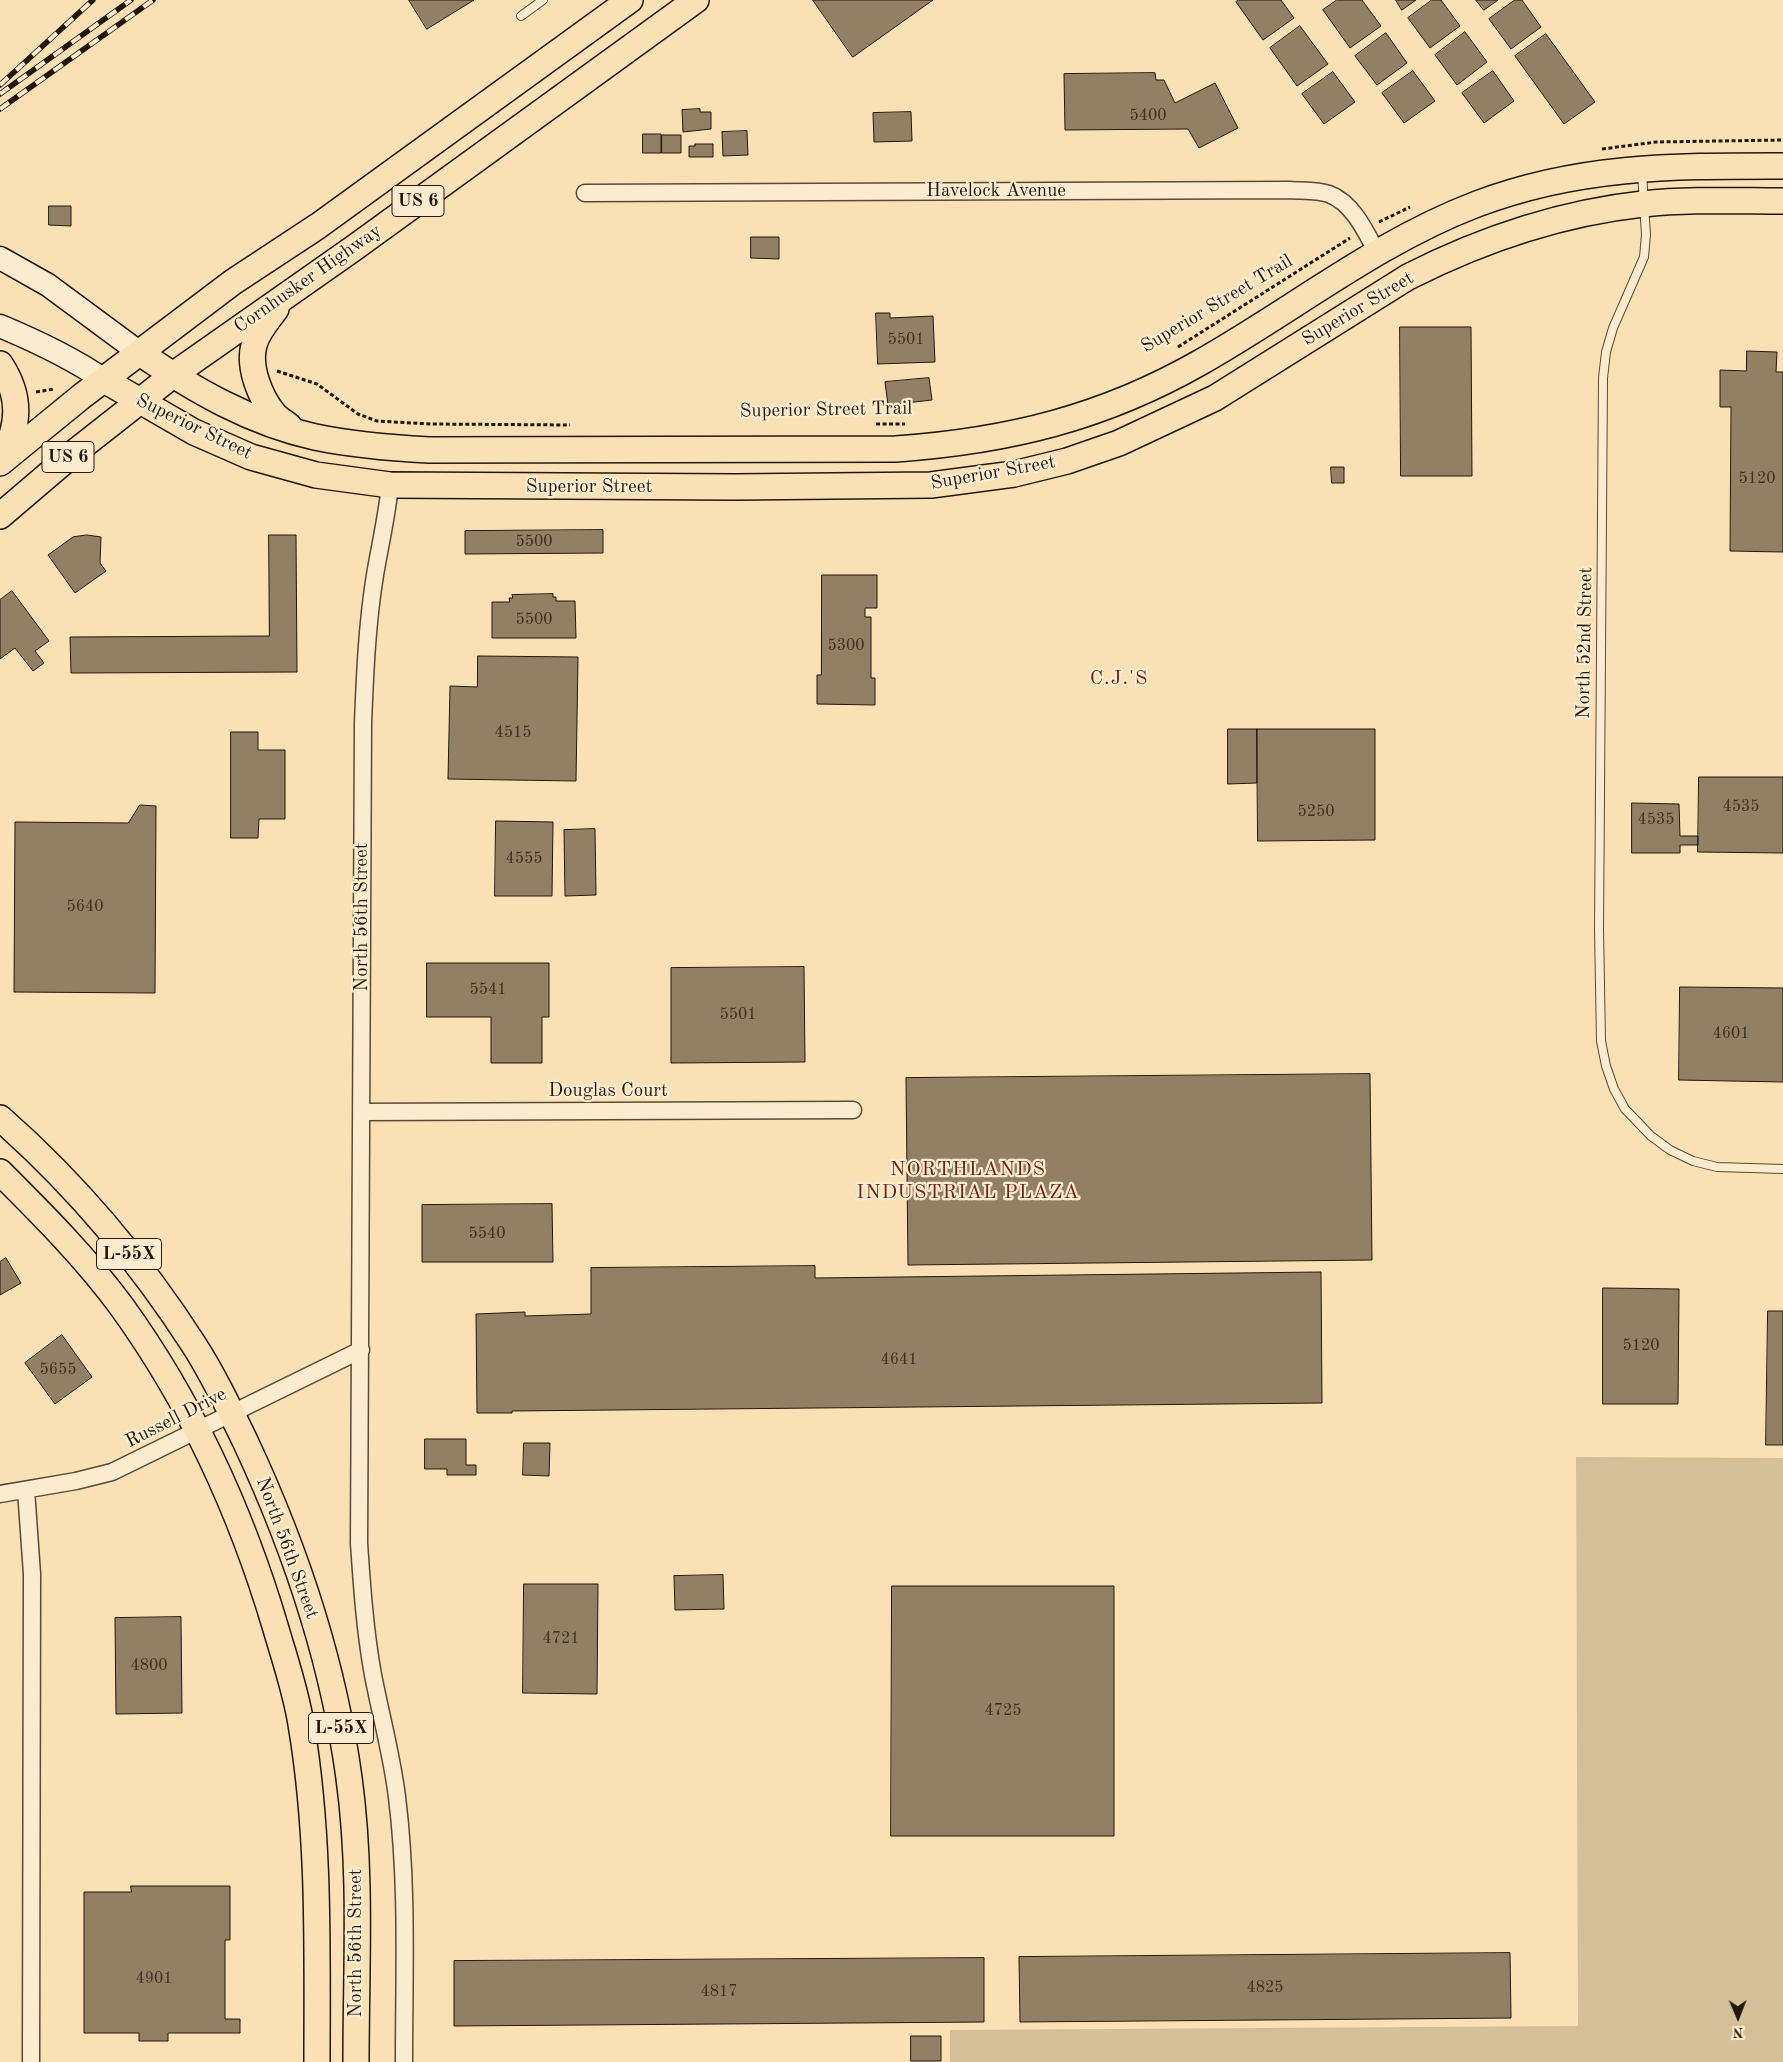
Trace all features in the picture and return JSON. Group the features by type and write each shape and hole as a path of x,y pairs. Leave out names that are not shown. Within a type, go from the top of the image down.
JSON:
{"main road":[{"name":"Cornhusker Highway","path":"1,462 82,396 233,282 318,226 630,0"},
{"name":"Cornhusker Highway","path":"0,516 46,475 173,375 354,248 696,0"},
{"name":"Superior Street","path":"140,353 173,375 227,406 296,432 358,444 429,450 896,449 951,445 1054,424 1106,408 1138,395 1202,362 1402,238 1476,204 1525,188 1582,175 1641,168 1783,166"},
{"name":"Superior Street","path":"104,380 194,432 251,457 316,475 390,485 905,486 957,483 1014,474 1067,460 1119,443 1169,421 1214,398 1395,284 1436,263 1508,233 1594,211 1644,204 1694,201 1783,201"},
{"path":"0,258 48,286 140,353"},
{"path":"286,294 258,335 252,358 254,372 261,391 274,415 296,432"},
{"path":"0,326 31,339 84,367 104,380"},
{"path":"0,364 8,376 14,392 16,406 13,438 1,462"},
{"name":"North 56th Street","path":"0,1118 23,1138 113,1233 154,1286 196,1347 231,1412 273,1501 297,1564 322,1643 338,1713 349,1779 355,1837 357,1912 356,2062"},
{"name":"North 56th Street","path":"0,1172 49,1222 121,1305 166,1371 219,1474 250,1547 283,1652 301,1721 314,1838 317,1912 317,2062"}],"street":[{"name":"Havelock Avenue","path":"585,192 1290,190 1331,195 1346,206 1364,229 1377,253"},
{"name":"North 56th Street","path":"390,485 388,511 375,576 367,642 363,724 359,1543 367,1636 373,1675 390,1754 402,1842 404,2062"},
{"name":"Douglas Court","path":"362,1112 853,1110"},
{"name":"Russell Drive","path":"0,1494 112,1472 231,1412 361,1350"},
{"path":"26,1490 32,1574 31,2062"}],"lane":[{"path":"521,16 543,0"},
{"name":"North 52nd Street","path":"1641,168 1646,235 1644,257 1613,328 1606,352 1603,397 1599,929 1602,1041 1606,1066 1614,1089 1633,1119 1651,1136 1693,1161 1717,1167 1783,1169"}],"path":[{"path":"1656,142 1783,140"},
{"name":"Superior Street Trail","path":"1176,347 1364,229"},
{"path":"254,372 269,369 309,380 358,414 377,421 431,424 577,425"},
{"path":"27,394 59,388"},
{"name":"Superior Street Trail","path":"871,425 907,424"}],"shaded area":[{"path":"1576,1457 1783,1458 1783,2062 950,2062 950,2030 1578,2026"}],"building":[{"path":"409,0 474,0 427,29"},
{"path":"813,0 933,0 853,57"},
{"path":"1239,0 1281,0 1294,18 1263,40 1236,2"},
{"path":"1337,0 1362,0 1381,26 1350,48 1323,10"},
{"path":"1396,0 1416,0 1402,10"},
{"path":"1432,0 1441,0 1460,26 1430,48 1408,18"},
{"path":"1476,0 1498,0 1484,10"},
{"path":"1515,0 1522,0 1541,27 1511,49 1489,19"},
{"path":"1300,26 1328,64 1297,86 1270,48"},
{"path":"1465,32 1487,62 1457,85 1435,55"},
{"path":"1386,33 1407,63 1377,85 1355,56"},
{"path":"1546,34 1595,102 1564,124 1515,56"},
{"path":"1413,71 1435,101 1404,123 1382,93"},
{"path":"1493,71 1514,101 1484,123 1462,93"},
{"path":"1333,72 1355,102 1324,124 1302,94"},
{"path":"1155,73 1156,80 1164,80 1175,103 1215,83 1238,128 1199,148 1188,129 1065,130 1064,74"},
{"path":"700,109 700,112 711,112 711,129 683,132 682,110"},
{"path":"911,112 912,141 874,142 873,113"},
{"path":"747,131 748,155 723,156 722,132"},
{"path":"643,134 661,134 661,153 643,153"},
{"path":"662,135 681,135 681,153 662,153"},
{"path":"695,144 713,144 713,157 689,157 689,146 695,146"},
{"path":"49,206 71,206 71,226 49,225"},
{"path":"751,237 779,237 779,259 751,258"},
{"path":"876,313 890,313 890,318 933,316 935,362 878,364"},
{"path":"1400,327 1471,327 1472,476 1401,476"},
{"path":"1747,351 1777,352 1776,372 1783,372 1783,552 1730,551 1731,407 1720,407 1720,370 1746,371"},
{"path":"929,378 932,400 888,405 885,382"},
{"path":"1331,467 1344,467 1344,483 1332,483"},
{"path":"603,530 603,553 465,554 465,531"},
{"path":"87,535 101,537 100,563 106,571 75,593 48,555 73,537"},
{"path":"269,535 296,535 297,672 71,673 70,637 269,636"},
{"path":"822,575 877,575 877,608 865,608 865,617 871,617 871,678 875,678 875,705 817,704 817,675 821,675"},
{"path":"12,591 49,641 35,651 44,663 33,671 15,648 0,659 0,600"},
{"path":"553,594 553,597 556,597 556,601 575,601 576,638 492,638 492,602 510,602 509,598 513,598 512,595"},
{"path":"478,656 578,657 576,781 448,779 450,686 477,687"},
{"path":"1228,729 1257,729 1257,783 1228,784"},
{"path":"1257,729 1375,729 1375,840 1258,841"},
{"path":"231,732 258,732 258,750 285,750 285,819 259,819 258,838 231,838"},
{"path":"1699,777 1783,777 1783,853 1698,852"},
{"path":"1632,803 1679,804 1680,836 1698,836 1698,845 1680,845 1680,853 1632,853"},
{"path":"140,805 156,806 155,993 14,992 15,822 128,823"},
{"path":"496,821 553,822 552,896 495,896"},
{"path":"595,829 596,895 565,896 564,830"},
{"path":"427,963 549,963 549,1017 542,1017 542,1063 491,1063 491,1017 427,1017"},
{"path":"804,967 805,1062 671,1063 671,968"},
{"path":"1680,987 1783,988 1783,1082 1679,1080"},
{"path":"1370,1074 1372,1260 908,1265 906,1078"},
{"path":"552,1204 553,1262 422,1262 422,1205"},
{"path":"6,1258 21,1283 0,1295 0,1262"},
{"path":"815,1266 815,1278 1321,1272 1322,1403 512,1411 512,1413 477,1413 476,1314 525,1312 525,1316 591,1314 591,1268"},
{"path":"1603,1288 1679,1289 1678,1404 1603,1404"},
{"path":"1768,1311 1783,1311 1783,1445 1766,1445"},
{"path":"62,1335 92,1377 55,1404 25,1363"},
{"path":"425,1439 466,1439 466,1465 476,1465 476,1475 447,1475 447,1469 425,1469"},
{"path":"524,1443 550,1443 549,1476 523,1475"},
{"path":"723,1575 724,1609 675,1610 674,1576"},
{"path":"524,1584 598,1584 597,1694 523,1693"},
{"path":"892,1586 1114,1586 1114,1836 891,1836"},
{"path":"181,1617 182,1713 116,1714 115,1618"},
{"path":"131,1886 230,1886 230,1940 225,1940 225,2019 240,2019 240,2033 168,2033 168,2041 139,2041 139,2033 84,2033 84,1892 131,1892"},
{"path":"1510,1953 1511,2018 1020,2022 1019,1957"},
{"path":"984,1958 984,2022 454,2026 454,1961"},
{"path":"911,2036 941,2036 941,2061 911,2061"}],"railway":[{"path":"0,85 93,0"},
{"path":"0,94 131,0"},
{"path":"0,109 153,0"}],"district":[{"name":"C.J.'S","path":"1119,679"},
{"name":"NORTHLANDS INDUSTRIAL PLAZA","path":"968,1182"}]}
